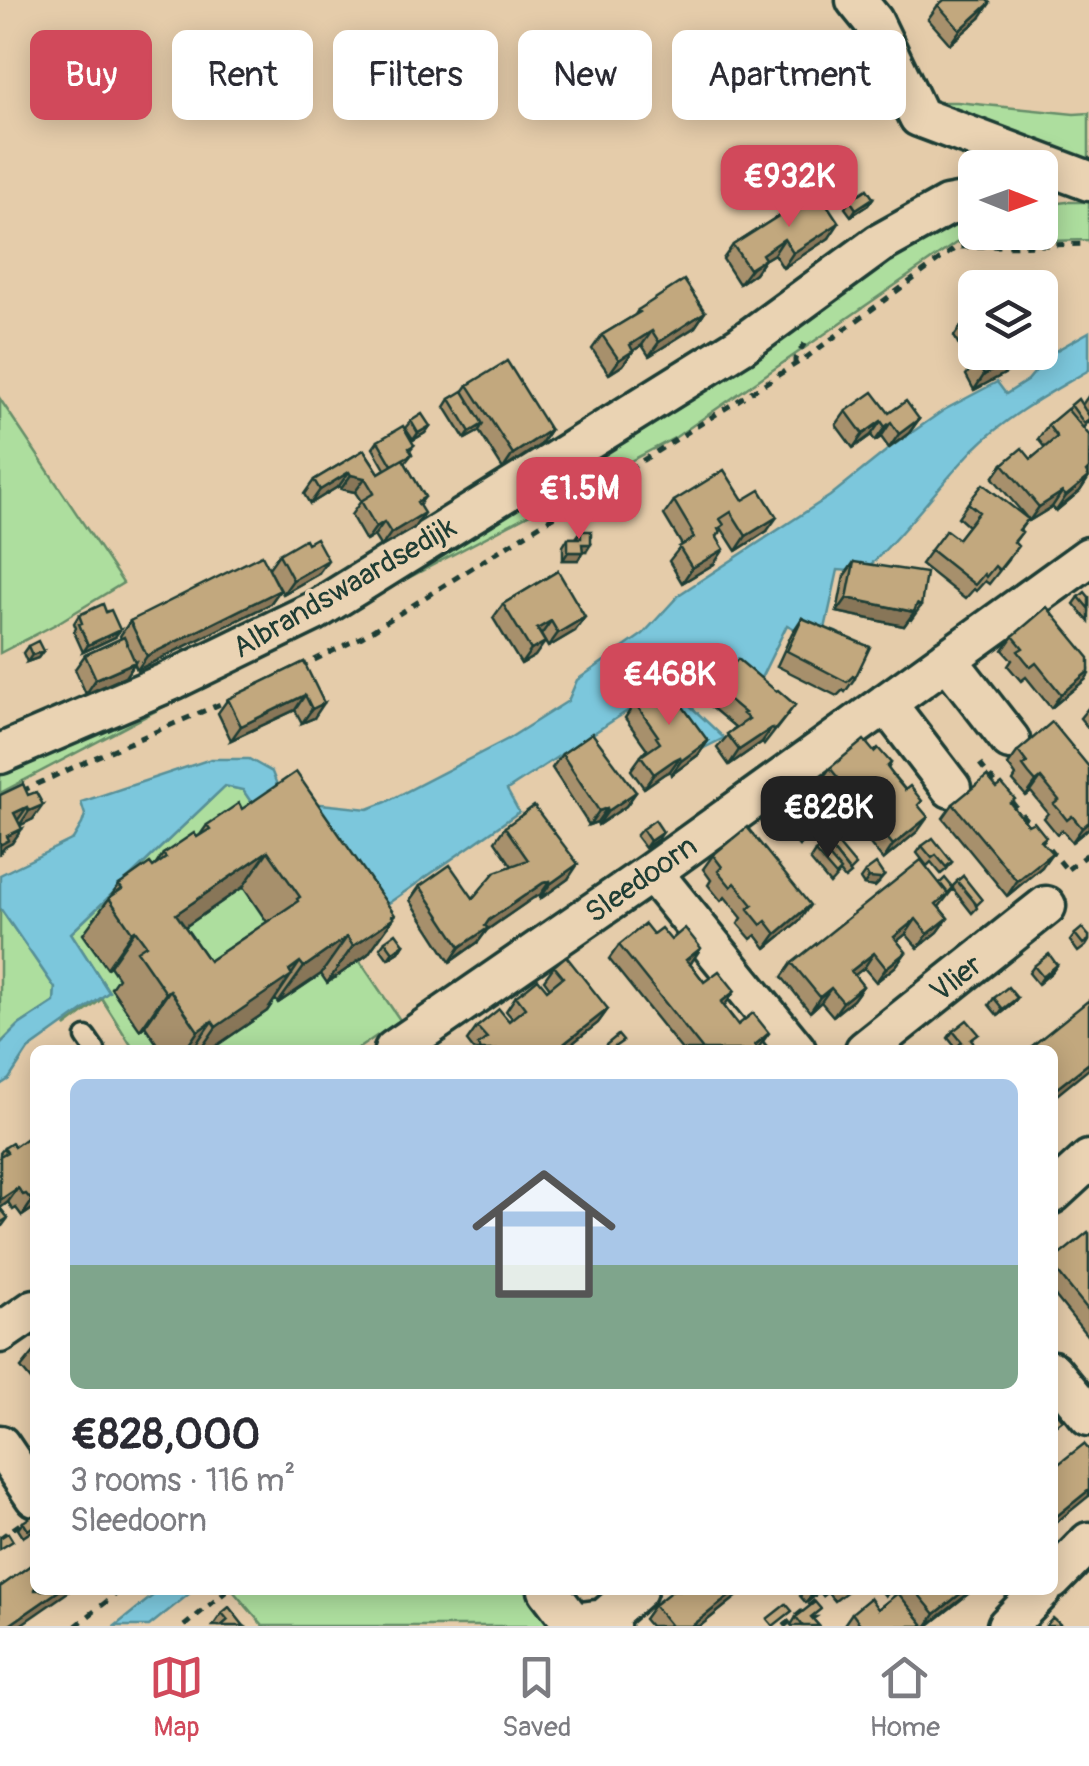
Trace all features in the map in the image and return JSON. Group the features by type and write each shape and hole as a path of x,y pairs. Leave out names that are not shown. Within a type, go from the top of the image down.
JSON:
{"street":[{"path":"856,0 873,21 919,117 1089,185"},
{"path":"1058,189 1089,185"},
{"name":"Albrandswaardsedijk","path":"0,754 175,680 315,610 742,345 879,244 947,206 958,204"},
{"name":"Sleedoorn","path":"401,1045 652,872 1089,557"},
{"path":"947,660 1010,740"},
{"path":"886,703 951,788"},
{"path":"652,872 792,1045"},
{"name":"Vlier","path":"871,1045 1046,906"},
{"path":"1058,1188 1089,1160"},
{"path":"0,1333 30,1312"},
{"path":"1058,1378 1089,1416"},
{"path":"0,1445 30,1490"},
{"path":"1058,1574 1089,1542"},
{"path":"552,1595 573,1623 607,1622 632,1595"},
{"path":"1008,1626 1037,1595"}],"path":[{"path":"1058,245 1089,244"},
{"path":"296,668 362,637 807,357 958,248"},
{"path":"14,795 246,692"},
{"path":"951,788 980,764 1067,870"},
{"path":"76,1626 115,1595"},
{"path":"184,1626 222,1595"},
{"path":"784,1626 823,1595"},
{"path":"886,1595 901,1614"}],"green space":[{"path":"936,102 1089,113 1089,166 1058,156 1058,150 1041,150 941,117"},
{"path":"1089,202 1089,240 1058,241 1058,203"},
{"path":"958,218 958,243 676,437 0,793 0,764 238,661 920,227"},
{"path":"0,399 123,583 0,653"},
{"path":"225,786 243,790 400,1020 363,1045 131,1045 102,999 65,1027 109,992 71,933"},
{"path":"0,908 55,988 54,1002 19,1025 0,1044"},
{"path":"237,1595 538,1595 563,1626 263,1626"}],"water":[{"path":"1089,332 1089,370 1028,406 986,438 863,572 838,570 825,629 836,632 830,647 787,625 760,680 761,695 725,664 686,702 724,738 698,751 655,693 507,790 519,812 386,905 346,943 243,790 225,786 71,933 109,992 30,1045 9,1079 0,1085 0,1044 19,1025 54,1002 55,988 0,908 0,875 73,839 85,815 81,802 211,759 249,759 272,772 283,800 368,809 386,802 508,739 568,701 577,680 643,634 680,594 830,496 944,410 997,382 1006,394 1036,370 1058,370 1058,349"},
{"path":"154,1595 188,1595 149,1626 115,1626"}],"building":[{"path":"944,0 990,3 960,30 938,5"},
{"path":"867,189 873,198 856,209 850,200"},
{"path":"818,191 839,223 793,253 784,239 749,269 733,245"},
{"path":"684,280 705,312 659,342 652,331 630,345 633,351 619,360 602,335"},
{"path":"507,361 550,430 513,454 468,385"},
{"path":"463,391 483,424 470,432 450,399"},
{"path":"873,392 889,413 906,401 919,419 899,434 891,422 885,427 881,421 863,434 846,411"},
{"path":"1078,399 1089,416 1084,423 1071,405"},
{"path":"1067,409 1089,435 1089,477 1066,496 1062,492 1039,507 1003,464 1022,448 1031,459 1057,437 1048,425"},
{"path":"422,414 430,426 418,433 411,421"},
{"path":"403,426 414,445 409,448 412,454 392,465 378,441"},
{"path":"364,450 379,473 403,459 425,497 417,502 424,513 391,533 384,522 376,527 361,501 374,493 365,478 349,472 320,490 314,480"},
{"path":"724,470 743,500 760,490 777,517 746,536 731,512 720,519 724,525 716,536 724,549 692,568 679,547 694,538 674,501"},
{"path":"983,484 1028,519 1014,542 1018,546 999,570 995,566 975,585 931,550 946,530 958,539 979,512 968,503"},
{"path":"581,531 591,531 591,544 582,544 583,552 568,552 568,538 581,538"},
{"path":"316,538 328,560 293,580 279,554 305,539 307,543"},
{"path":"262,555 280,590 147,656 130,621"},
{"path":"854,562 926,573 921,606 917,604 914,612 847,598"},
{"path":"558,571 585,617 558,633 551,621 537,629 545,642 531,650 503,604"},
{"path":"1085,592 1089,597 1089,609 1079,597"},
{"path":"103,604 106,612 111,610 120,630 88,645 79,615"},
{"path":"1047,607 1089,658 1089,671 1061,694 1036,663 1031,667 1025,660 1018,651 1023,648 1013,636"},
{"path":"802,618 870,647 855,678 847,682 787,651"},
{"path":"124,637 135,662 96,679 85,655"},
{"path":"38,641 43,651 32,655 28,646"},
{"path":"738,659 795,705 774,731 772,728 739,750 727,734 749,719 714,687"},
{"path":"304,662 324,703 312,709 305,695 241,726 228,699"},
{"path":"665,682 708,741 654,774 641,756 660,743 635,703"},
{"path":"1052,722 1089,767 1089,822 1082,828 1072,816 1067,820 1054,804 1059,800 1041,778 1036,782 1029,774 1018,751"},
{"path":"592,733 636,792 608,811 599,811 562,754"},
{"path":"864,740 891,763 887,767 905,790 910,786 928,817 893,845 830,768"},
{"path":"296,772 395,915 353,946 347,937 304,967 300,962 289,970 292,975 216,1027 212,1021 198,1031 137,951 146,945 109,898 122,889 119,885 150,863 153,867 166,858 163,854 194,833 197,837 210,829 207,825 239,803 242,809","holes":["268,851 300,897 209,961 176,914"]},
{"path":"987,776 997,788 1002,784 1015,799 1010,803 1028,825 1034,822 1046,837 1041,841 1052,853 1017,881 953,804"},
{"path":"23,784 28,795 36,792 43,805 14,813 22,829 7,836 9,840 0,845 0,795"},
{"path":"804,805 825,829 819,834 798,810"},
{"path":"534,806 578,864 489,920 485,926 488,928 460,947 420,886 450,865 473,898 495,872 528,860 505,827"},
{"path":"790,810 810,833 804,838 784,814"},
{"path":"655,820 663,832 650,841 642,829"},
{"path":"747,827 810,905 776,934 766,921 761,925 748,909 753,905 735,883 731,887 718,871 722,867 713,855"},
{"path":"933,838 952,862 946,867 922,846"},
{"path":"836,842 856,866 850,872 830,847"},
{"path":"821,847 841,871 836,876 815,852"},
{"path":"921,860 948,894 936,904 948,918 928,934 916,919 894,937 906,952 886,968 874,953 851,971 863,986 843,1002 831,988 820,997 792,963"},
{"path":"876,864 884,876 869,878 865,872"},
{"path":"963,876 982,900 977,905 957,881"},
{"path":"945,878 953,888 948,893 940,883"},
{"path":"645,924 653,934 661,928 671,940 685,928 701,948 686,960 704,982 719,971 735,991 721,1002 738,1025 753,1013 769,1033 755,1045 699,1045 619,945"},
{"path":"1082,928 1089,936 1083,944 1075,934"},
{"path":"396,933 404,944 393,952 385,941"},
{"path":"1049,954 1057,965 1043,977 1034,966"},
{"path":"566,956 608,1009 562,1045 478,1045 487,1038 477,1027 499,1009 509,1021 525,1008 516,996 538,979 547,990 563,977 554,966"},
{"path":"1008,987 1017,998 1003,1009 994,998"},
{"path":"1089,1000 1089,1063 1058,1087 1058,1045 1033,1045"},
{"path":"967,1020 979,1034 971,1040 975,1045 959,1045 962,1042 953,1031"},
{"path":"618,1035 623,1041 617,1045 606,1045"},
{"path":"30,1136 30,1199 18,1188 0,1200 0,1156 7,1152 4,1148 12,1143 14,1147"},
{"path":"1088,1232 1089,1311 1058,1272 1058,1256"},
{"path":"1084,1444 1089,1450 1089,1490 1058,1515 1058,1464"},
{"path":"8,1533 13,1541 0,1549 0,1538"},
{"path":"30,1566 30,1595 53,1595 8,1626 0,1626 0,1587"},
{"path":"667,1595 731,1595 692,1626 671,1626 654,1605"},
{"path":"900,1595 923,1624 857,1626 860,1624 852,1613 870,1598 878,1609"},
{"path":"919,1595 959,1595 935,1614"},
{"path":"815,1602 821,1609 811,1617 819,1626 803,1626 796,1617"},
{"path":"786,1604 792,1611 773,1626 767,1619"},
{"path":"229,1607 244,1626 221,1626 228,1620 222,1613"},
{"path":"1053,1618 1062,1626 1046,1626"}]}
